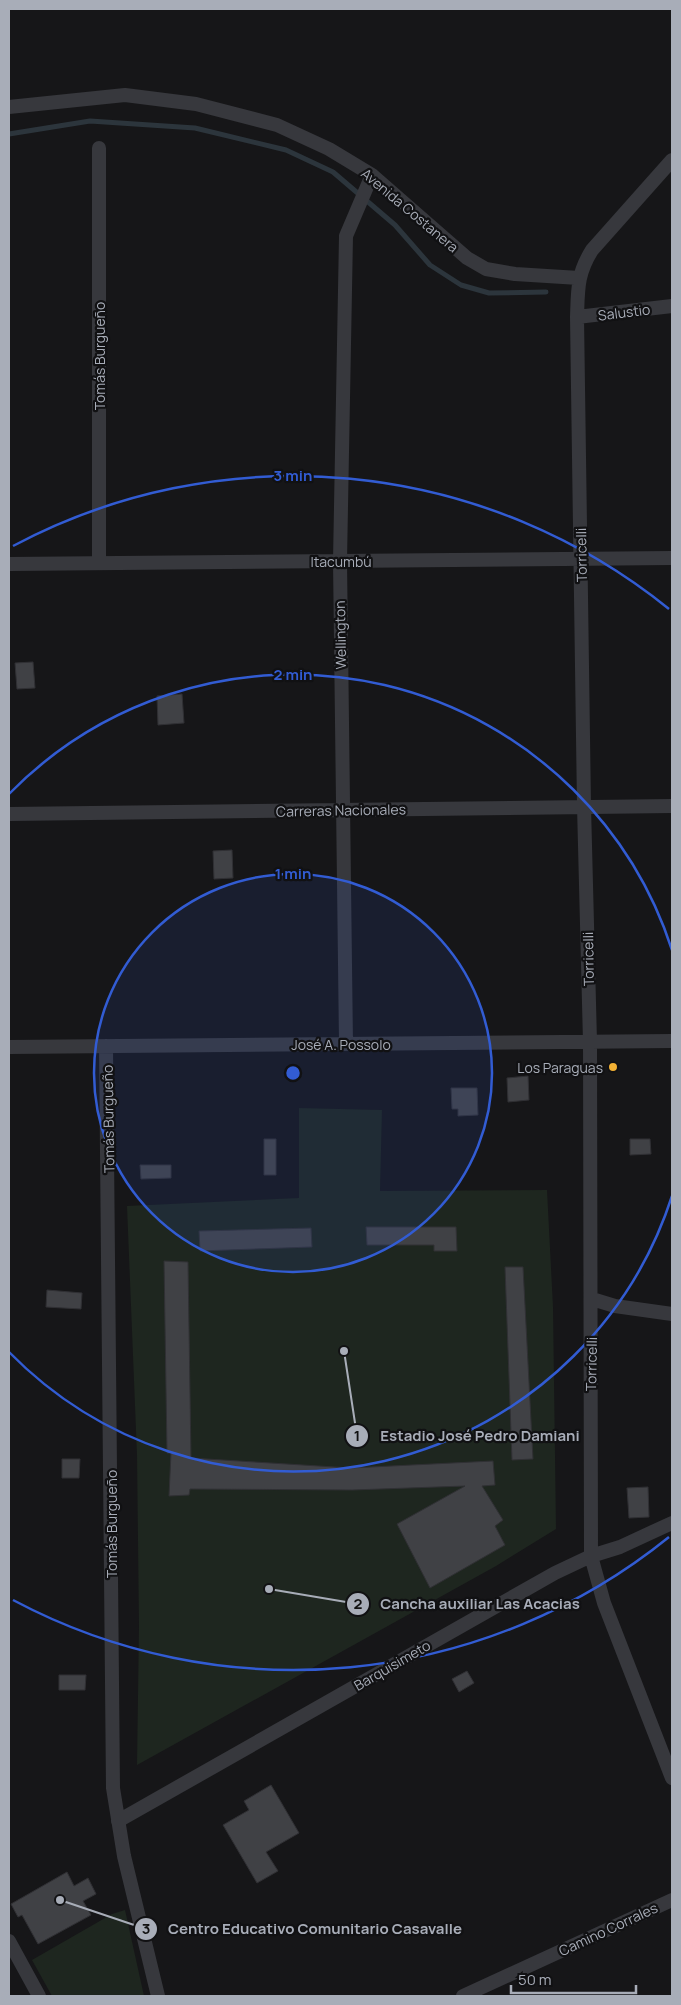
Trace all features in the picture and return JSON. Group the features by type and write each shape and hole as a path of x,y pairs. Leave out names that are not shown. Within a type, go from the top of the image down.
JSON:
{"street":[{"name":"Avenida Costanera","path":"9,107 125,95 196,104 277,125 329,149 467,258 486,269 515,274 579,278"},
{"name":"Tomás Burgueño","path":"99,148 99,563"},
{"name":"Torricelli","path":"672,160 592,250 583,265 579,278 577,317 584,806 590,1042 592,1298 591,1556 604,1602 672,1778"},
{"name":"Wellington","path":"346,1044 340,561 346,236 369,181"},
{"name":"Salustio","path":"577,317 672,306"},
{"name":"Itacumbú","path":"9,564 672,558"},
{"name":"Carreras Nacionales","path":"9,814 672,806"},
{"name":"José A. Possolo","path":"9,1047 672,1041"},
{"name":"Tomás Burgueño","path":"106,1046 113,1788 124,1856 158,1996"},
{"path":"592,1298 615,1306 672,1314"},
{"name":"Barquisimeto","path":"118,1822 555,1572 591,1556 620,1547 672,1523"},
{"name":"Camino Corrales","path":"463,1996 672,1900"},
{"path":"9,1942 39,1996"}],"shaded area":[{"path":"299,1108 382,1110 380,1191 547,1190 553,1307 556,1529 496,1566 137,1765 139,1626 137,1455 127,1206 299,1198"},
{"path":"125,1910 144,1996 52,1996 32,1960 112,1914"}],"building":[{"path":"33,662 35,688 17,689 15,663"},
{"path":"182,694 184,723 158,725 157,696"},
{"path":"232,850 233,878 214,879 213,851"},
{"path":"528,1076 529,1100 508,1102 507,1078"},
{"path":"451,1088 477,1088 478,1115 458,1116 458,1109 452,1109"},
{"path":"264,1139 276,1139 276,1175 264,1175"},
{"path":"630,1139 650,1139 651,1154 630,1155"},
{"path":"140,1165 171,1165 171,1178 141,1179"},
{"path":"366,1227 456,1227 457,1251 434,1251 434,1245 367,1245"},
{"path":"311,1228 312,1247 200,1251 199,1231"},
{"path":"164,1261 188,1262 191,1458 351,1468 493,1461 495,1485 482,1486 503,1520 495,1526 505,1545 430,1588 397,1524 465,1486 352,1490 190,1489 189,1495 169,1496 171,1453 167,1453"},
{"path":"505,1267 523,1267 533,1459 512,1460"},
{"path":"47,1290 82,1293 81,1309 46,1307"},
{"path":"62,1459 80,1459 79,1478 62,1478"},
{"path":"648,1487 649,1517 629,1518 627,1488"},
{"path":"467,1671 474,1683 459,1692 452,1679"},
{"path":"59,1675 86,1675 85,1690 59,1690"},
{"path":"271,1785 299,1833 266,1852 278,1871 257,1883 223,1825 249,1810 244,1801"},
{"path":"67,1872 74,1886 88,1878 96,1894 83,1901 91,1915 38,1944 22,1915 18,1917 11,1904"}],"waterway":[{"path":"9,134 90,121 195,128 286,150 333,172 395,225 430,265 461,285 489,293 546,292"}],"place":[{"name":"Los Paraguas","path":"613,1067"},
{"name":"Estadio José Pedro Damiani","path":"344,1351"},
{"name":"Cancha auxiliar Las Acacias","path":"269,1589"},
{"name":"Centro Educativo Comunitario Casavalle","path":"60,1900"}]}
